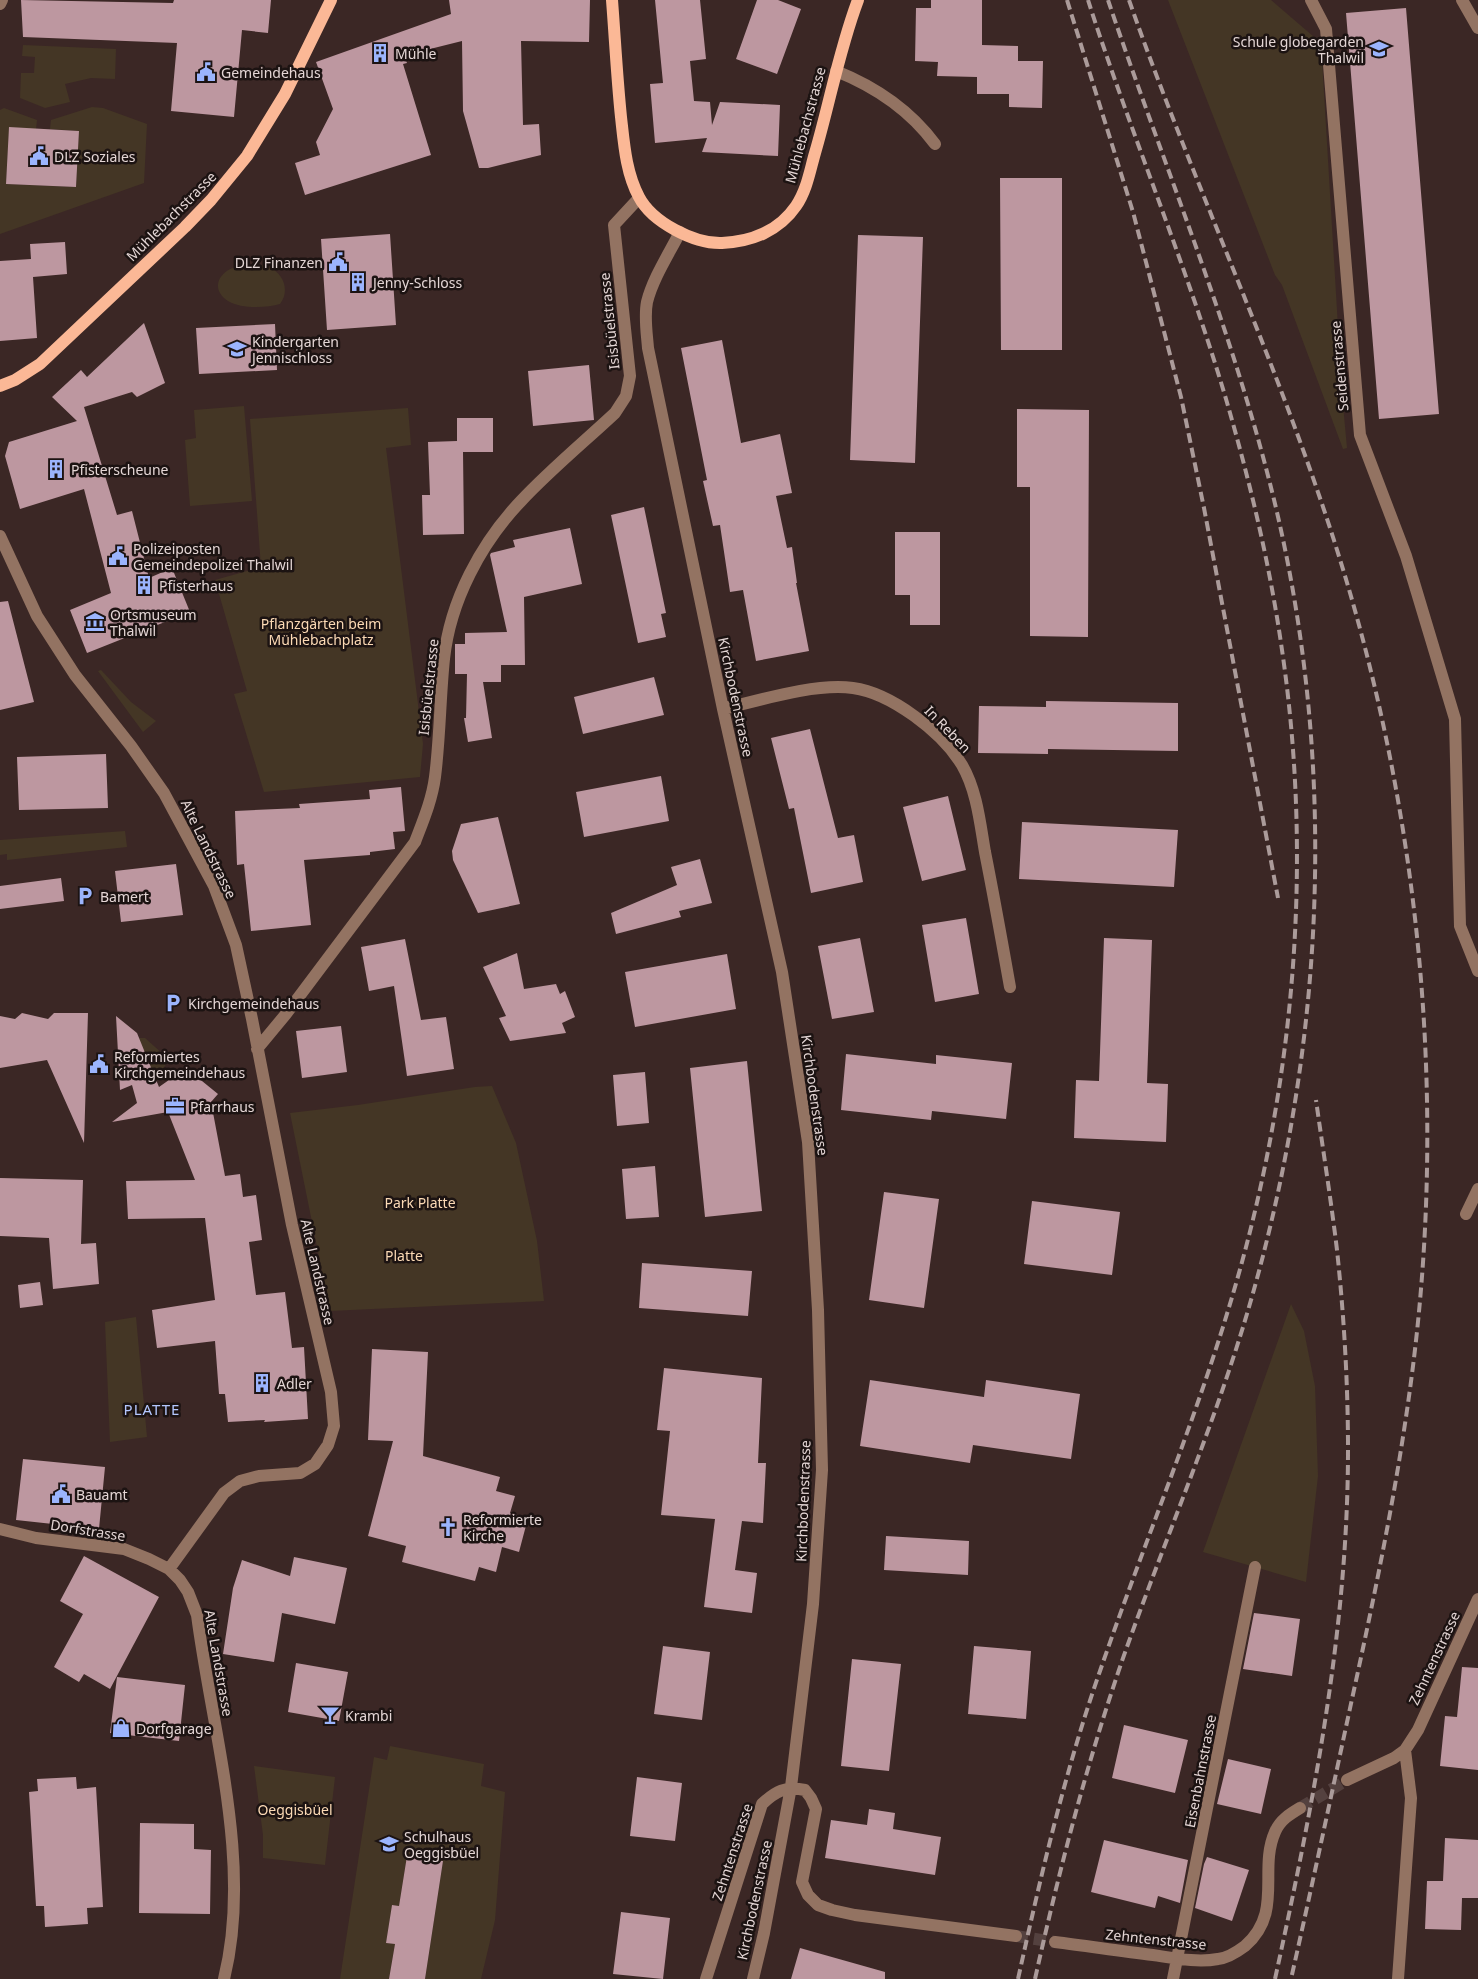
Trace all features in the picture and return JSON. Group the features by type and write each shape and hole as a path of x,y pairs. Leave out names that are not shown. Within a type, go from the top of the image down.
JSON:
{"main road":[{"name":"Mühlebachstrasse","path":"0,386 15,380 40,364 211,200 247,156 285,94 331,0"},
{"name":"Mühlebachstrasse","path":"612,0 626,162 639,198 664,223 680,232 716,243 736,242 765,233 784,219 797,205 806,186 836,71 858,0"}],"street":[{"path":"0,4 2,0"},
{"name":"Seidenstrasse","path":"1311,0 1326,29 1360,435 1406,556 1454,720 1460,926 1478,971"},
{"path":"1462,0 1478,28"},
{"path":"836,71 854,78 894,102 914,118 935,144"},
{"name":"Isisbüelstrasse","path":"258,1048 286,1014 415,842 427,812 435,777 444,657 453,616 468,579 488,542 520,502 615,413 626,396 630,376 614,226 639,198"},
{"name":"Kirchbodenstrasse","path":"680,232 658,275 647,302 646,323 650,358 722,708 782,972 808,1142 818,1310 822,1470 813,1604 792,1788 764,1933 753,1979"},
{"name":"Alte Landstrasse","path":"0,536 37,616 75,675 131,746 164,793 214,886 236,945 292,1226 331,1392 334,1426 328,1445 315,1464 300,1473 259,1476 240,1481 224,1493 169,1568 188,1592 197,1615 228,1815 234,1868 233,1922 224,1979"},
{"name":"In Reben","path":"722,708 818,688 854,688 882,698 913,714 937,735 961,765 974,795 1010,986"},
{"path":"1466,1214 1478,1189"},
{"name":"Dorfstrasse","path":"0,1529 36,1538 124,1549 169,1568"},
{"name":"Eisenbahnstrasse","path":"1173,1979 1179,1958 1255,1568"},
{"name":"Zehntenstrasse","path":"1348,1780 1394,1758 1405,1750 1418,1730 1478,1599"},
{"path":"1398,1979 1411,1798 1405,1750"},
{"path":"792,1788 804,1790 811,1798 816,1809 802,1882 808,1895 818,1905 855,1915 1016,1936"},
{"name":"Zehntenstrasse","path":"706,1979 762,1804 773,1794 792,1788"},
{"name":"Zehntenstrasse","path":"1055,1942 1179,1958 1217,1960 1234,1954 1251,1939 1260,1927 1266,1912 1273,1837 1283,1820 1300,1808"}],"green space":[{"path":"1168,0 1271,0 1321,43 1342,394 1347,448 1343,449 1282,285 1275,275"},
{"path":"23,45 116,49 115,79 91,78 65,84 70,102 45,108 20,98 21,73 34,73 35,57 22,56"},
{"path":"92,107 103,108 147,124 144,183 0,234 0,110 4,108 37,120 36,129 9,128 6,184 76,187 79,131 50,129 51,120"},
{"path":"259,265 274,270 282,278 285,288 285,294 280,304 246,307 233,304 222,296 218,285 220,279 228,270 241,266"},
{"path":"244,406 252,501 190,506 185,440 196,438 194,410"},
{"name":"Pflanzgärten beim Mühlebachplatz","path":"408,408 411,445 386,448 423,744 420,777 264,792 234,694 247,691 215,580 261,567 250,419"},
{"path":"101,670 131,702 156,721 143,732 98,671"},
{"path":"125,831 127,847 7,860 7,854 0,855 0,840"},
{"path":"135,1038 145,1038 167,1060 165,1066 151,1082"},
{"name":"Park Platte","path":"492,1086 516,1143 537,1241 544,1301 330,1311 290,1113"},
{"path":"1291,1304 1304,1331 1315,1386 1318,1476 1306,1582 1203,1552"},
{"path":"136,1317 147,1437 110,1442 105,1322"},
{"path":"390,1746 484,1764 481,1786 505,1792 495,1920 481,1979 425,1979 443,1861 407,1856 399,1906 392,1905 386,1943 395,1944 389,1979 340,1979 374,1757 387,1760"},
{"name":"Oeggisbüel","path":"254,1766 335,1777 325,1865 263,1858 263,1835"}],"building":[{"path":"21,0 173,3 174,0 271,0 268,33 242,30 234,117 171,111 177,43 23,37"},
{"path":"449,0 590,0 589,42 521,41 523,125 539,124 541,155 488,168 479,168 463,111 462,41 405,58 407,63 403,64 431,155 305,195 295,163 320,155 316,142 333,109 316,62 451,14"},
{"path":"655,0 700,0 706,59 690,61 694,101 710,102 712,125 720,102 780,105 778,156 702,152 707,138 655,143 650,84 663,83"},
{"path":"757,0 778,0 801,9 777,74 736,59"},
{"path":"931,0 982,0 982,45 1018,46 1018,61 1043,61 1042,108 1009,107 1009,94 977,94 977,77 937,76 938,62 915,61 916,8 931,8"},
{"path":"1406,8 1439,414 1379,419 1346,13"},
{"path":"9,127 79,131 76,187 6,184"},
{"path":"1000,178 1062,178 1062,350 1001,350"},
{"name":"Jenny-Schloss","path":"390,234 396,325 327,330 321,239"},
{"path":"858,235 923,237 915,463 850,460"},
{"path":"65,242 67,274 33,277 37,338 0,341 0,261 31,259 30,244"},
{"path":"144,323 165,383 137,397 132,392 84,407 117,515 132,511 149,578 172,568 190,612 87,653 70,610 111,593 84,489 20,509 5,456 9,442 77,421 52,397 81,370 87,377"},
{"name":"Kindergarten Jennischloss","path":"275,324 277,370 199,374 196,328"},
{"path":"722,340 741,443 780,434 792,493 776,496 787,548 792,547 796,583 809,651 756,661 743,590 730,592 720,525 713,526 703,481 707,480 681,348"},
{"path":"589,365 594,420 533,426 528,371"},
{"path":"1017,409 1089,410 1088,637 1030,636 1030,487 1017,487"},
{"path":"457,418 493,418 493,452 463,452 464,534 423,535 422,495 430,495 428,442 457,441"},
{"path":"644,507 666,613 661,614 666,637 638,643 611,515"},
{"path":"570,528 582,584 524,597 525,665 501,665 501,682 483,682 492,738 468,742 464,718 466,718 467,674 455,674 455,644 465,644 465,633 507,632 490,555 491,553 515,547 513,540"},
{"path":"895,532 940,532 940,625 910,625 910,595 895,595"},
{"path":"8,601 34,702 0,710 0,602"},
{"path":"654,677 664,715 583,734 574,697"},
{"path":"1046,701 1178,703 1178,751 1048,749 1048,754 978,753 979,706 1046,707"},
{"path":"810,729 838,838 854,835 863,882 811,893 794,808 789,809 771,738"},
{"path":"106,754 108,808 19,810 17,757"},
{"path":"661,776 669,821 584,837 576,792"},
{"path":"401,787 405,831 393,832 395,849 370,852 370,855 304,860 311,925 251,931 244,864 237,865 235,811 300,808 299,804 370,799 369,790"},
{"path":"948,796 966,870 922,881 903,807"},
{"path":"498,817 520,904 478,913 453,860 452,851 461,824"},
{"path":"1022,822 1178,830 1174,887 1019,879"},
{"path":"700,859 712,903 679,911 681,917 616,934 611,913 677,885 671,867"},
{"path":"176,864 183,915 121,922 115,871"},
{"path":"61,878 64,901 0,909 0,886"},
{"path":"966,918 979,994 935,1002 922,925"},
{"path":"860,938 874,1012 832,1019 818,946"},
{"path":"1104,938 1152,940 1147,1083 1168,1084 1166,1142 1074,1138 1076,1080 1099,1081"},
{"path":"405,939 421,1020 446,1017 454,1069 407,1076 394,986 369,991 361,947"},
{"path":"517,953 524,989 556,984 560,994 565,991 575,1017 562,1023 566,1033 510,1041 499,1018 506,1016 483,967"},
{"path":"727,954 736,1009 635,1027 625,972"},
{"path":"22,1013 48,1019 54,1013 88,1013 84,1143 47,1060 0,1068 0,1016 15,1019"},
{"path":"116,1016 137,1033 159,1087 186,1068 218,1094 211,1102 225,1176 240,1174 243,1197 256,1195 262,1240 249,1242 256,1295 285,1292 292,1348 304,1347 308,1419 228,1422 225,1394 219,1394 215,1341 157,1348 152,1310 215,1300 205,1218 128,1219 126,1181 195,1180 168,1112 112,1122 137,1103 132,1085 120,1090"},
{"path":"341,1026 347,1072 302,1078 296,1031"},
{"path":"846,1054 936,1064 936,1055 1012,1063 1006,1119 932,1111 931,1120 841,1110"},
{"path":"747,1061 762,1211 705,1217 690,1068"},
{"path":"645,1072 649,1123 617,1126 613,1075"},
{"path":"655,1166 659,1217 626,1219 622,1169"},
{"path":"0,1178 83,1180 81,1244 96,1243 99,1284 53,1289 49,1238 0,1236"},
{"path":"884,1192 939,1199 924,1308 869,1300"},
{"path":"1032,1201 1120,1212 1112,1275 1024,1264"},
{"path":"642,1263 752,1271 748,1316 639,1308"},
{"path":"40,1282 43,1305 20,1308 18,1285"},
{"name":"Reformierte Kirche","path":"372,1349 428,1352 423,1456 500,1477 496,1491 515,1496 510,1513 528,1518 519,1552 502,1547 496,1572 479,1567 475,1581 402,1562 406,1546 368,1536 393,1441 368,1440"},
{"path":"664,1368 762,1378 758,1463 766,1463 763,1523 742,1521 735,1570 757,1573 752,1613 704,1607 715,1519 661,1515 670,1431 657,1430"},
{"path":"870,1380 984,1397 986,1380 1080,1394 1071,1459 973,1445 970,1463 860,1446"},
{"name":"Bauamt","path":"23,1459 105,1467 99,1529 16,1520"},
{"path":"886,1536 969,1541 968,1575 884,1570"},
{"path":"84,1556 159,1597 110,1689 84,1674 79,1682 54,1667 83,1614 60,1601"},
{"path":"294,1557 347,1568 335,1624 282,1613 274,1662 223,1654 233,1588 242,1560 290,1576"},
{"path":"1254,1613 1300,1619 1292,1676 1243,1669"},
{"path":"663,1646 710,1652 702,1720 654,1714"},
{"path":"974,1646 1031,1651 1026,1719 968,1714"},
{"path":"852,1659 901,1664 889,1771 841,1766"},
{"path":"296,1663 348,1672 339,1721 288,1712"},
{"path":"1462,1667 1478,1668 1478,1770 1440,1766 1445,1716 1457,1717"},
{"path":"117,1677 185,1685 179,1741 110,1733"},
{"path":"1124,1725 1188,1740 1175,1793 1112,1778"},
{"path":"1228,1759 1271,1769 1261,1814 1217,1804"},
{"path":"76,1777 77,1789 96,1787 103,1907 87,1908 88,1924 45,1927 44,1906 36,1906 29,1792 38,1791 37,1779"},
{"path":"637,1777 682,1783 675,1841 630,1836"},
{"path":"869,1809 895,1813 893,1829 941,1837 935,1875 825,1858 831,1820 867,1825"},
{"path":"140,1823 194,1824 194,1849 211,1850 210,1914 139,1913"},
{"path":"1445,1838 1478,1840 1478,1898 1462,1898 1461,1930 1425,1929 1427,1881 1443,1881"},
{"path":"1104,1840 1188,1860 1180,1903 1158,1896 1155,1908 1091,1892"},
{"path":"407,1856 443,1861 425,1979 389,1979 395,1944 386,1943 392,1905 399,1906"},
{"path":"1207,1857 1249,1870 1232,1921 1195,1908"},
{"path":"621,1912 670,1918 663,1979 613,1974"},
{"path":"800,1948 885,1972 885,1979 791,1979"}],"tunnel":[{"path":"1300,1808 1347,1780"},
{"path":"1016,1936 1055,1942"}],"railway":[{"path":"1067,0 1133,212 1181,397 1278,898"},
{"path":"1018,1979 1054,1823 1087,1709 1193,1417 1242,1262 1275,1112 1294,958 1297,881 1296,804 1291,727 1282,650 1265,555 1251,492 1226,399 1194,299 1088,0"},
{"path":"1035,1979 1074,1819 1109,1700 1224,1386 1253,1293 1277,1196 1296,1098 1308,1000 1314,902 1315,803 1308,704 1295,606 1276,508 1259,443 1220,316 1108,0"},
{"path":"1129,0 1157,78 1250,310 1309,466 1359,625 1381,716 1399,807 1413,900 1422,993 1427,1086 1427,1180 1422,1273 1413,1366 1394,1492 1378,1575 1291,1979"},
{"path":"1275,1979 1315,1782 1326,1716 1342,1584 1346,1517 1348,1425 1344,1325 1337,1250 1316,1100"}],"place":[{"name":"Schule globegarden Thalwil","path":"1379,49"},
{"name":"Mühle","path":"380,53"},
{"name":"Gemeindehaus","path":"206,72"},
{"name":"DLZ Soziales","path":"39,156"},
{"name":"DLZ Finanzen","path":"338,262"},
{"name":"Jenny-Schloss","path":"358,282"},
{"name":"Kindergarten Jennischloss","path":"237,349"},
{"name":"Pfisterscheune","path":"56,469"},
{"name":"Polizeiposten Gemeindepolizei Thalwil","path":"118,556"},
{"name":"Pfisterhaus","path":"144,585"},
{"name":"Ortsmuseum Thalwil","path":"95,622"},
{"name":"Bamert","path":"85,896"},
{"name":"Kirchgemeindehaus","path":"173,1003"},
{"name":"Reformiertes Kirchgemeindehaus","path":"99,1064"},
{"name":"Pfarrhaus","path":"175,1106"},
{"name":"Adler","path":"262,1383"},
{"name":"Bauamt","path":"61,1494"},
{"name":"Reformierte Kirche","path":"448,1527"},
{"name":"Krambi","path":"330,1715"},
{"name":"Dorfgarage","path":"121,1728"},
{"name":"Schulhaus Oeggisbüel","path":"389,1844"}],"district":[{"name":"PLATTE","path":"152,1409"}],"park label":[{"name":"Platte","path":"404,1255"}]}
